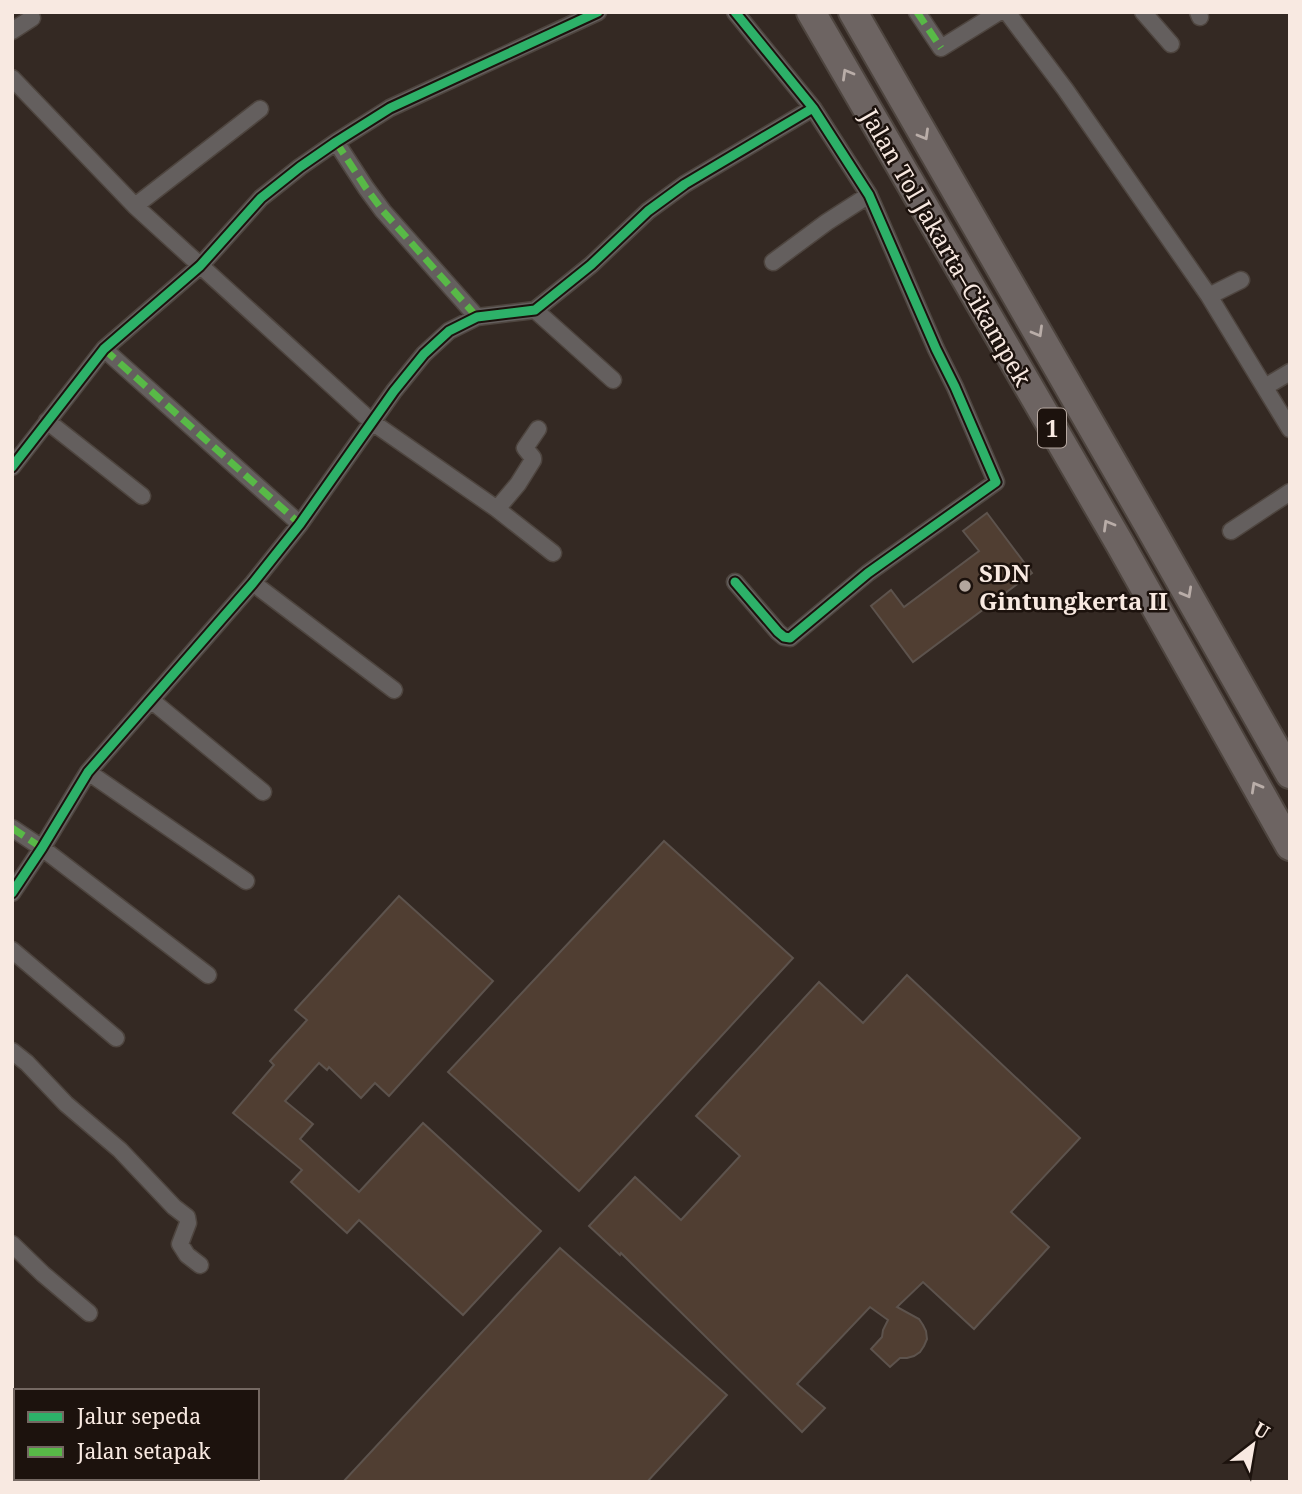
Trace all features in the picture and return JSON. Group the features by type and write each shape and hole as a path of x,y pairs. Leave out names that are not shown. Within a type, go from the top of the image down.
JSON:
{"highway":[{"name":"Jalan Tol Jakarta–Cikampek","path":"811,12 1120,544 1290,846"},
{"name":"Jalan Tol Jakarta–Cikampek","path":"853,12 1290,775"}],"street":[{"path":"12,467 104,349 200,266 261,198 300,167 390,108 598,12"},
{"path":"735,12 813,108 869,195 996,482 868,573 790,638 778,632 735,582"},
{"path":"917,12 942,48 999,12"},
{"path":"1007,12 1065,89 1209,296 1290,429"},
{"path":"1143,12 1171,44"},
{"path":"12,31 32,18"},
{"path":"12,78 135,206 372,422 497,509 553,553"},
{"path":"12,893 88,772 253,583 300,524 394,391 424,354 449,331 477,317 535,310 590,265 648,211 685,184 813,108"},
{"path":"135,206 260,109"},
{"path":"336,142 383,211 477,317"},
{"path":"773,262 869,195"},
{"path":"1209,296 1241,280"},
{"path":"535,310 613,380"},
{"path":"104,349 300,524"},
{"path":"1265,387 1290,372"},
{"path":"47,421 142,496"},
{"path":"497,509 518,484 533,460 525,448 538,429"},
{"path":"1231,531 1290,492"},
{"path":"253,583 394,690"},
{"path":"151,700 263,792"},
{"path":"88,772 246,881"},
{"path":"12,828 208,975"},
{"path":"12,950 116,1038"},
{"path":"12,1051 66,1104 120,1150 174,1207 187,1217 188,1223 180,1244 187,1255 200,1265"},
{"path":"12,1244 89,1313"}],"building":[{"name":"SDN Gintungkerta II","path":"987,513 1032,573 913,662 871,606 891,590 904,607 979,551 963,531"},
{"path":"664,841 793,958 579,1191 448,1072"},
{"path":"399,896 493,981 389,1096 375,1083 361,1098 329,1067 327,1070 319,1063 285,1101 313,1124 300,1139 359,1192 423,1123 541,1231 463,1315 359,1220 347,1233 291,1182 302,1170 233,1113 274,1065 270,1061 307,1020 295,1010"},
{"path":"907,975 1080,1138 1011,1212 1049,1247 974,1329 923,1282 897,1307 919,1319 927,1339 920,1352 914,1356 900,1358 890,1367 871,1349 882,1337 888,1320 870,1307 797,1384 825,1408 802,1432 621,1253 620,1255 589,1226 635,1177 681,1220 740,1156 696,1116 819,982 863,1023"},
{"path":"560,1248 727,1395 647,1482 343,1482"}],"marked path":[{"path":"917,12 941,48"},
{"path":"336,142 383,211 477,317"},
{"path":"104,349 300,524"},
{"path":"12,828 42,848"}],"cycle path":[{"path":"12,467 104,349 200,266 261,198 300,167 390,108 598,12"},
{"path":"735,12 813,108 869,195 996,482 868,573 790,638 778,632 735,582"},
{"path":"12,893 88,772 253,583 300,524 394,391 424,354 449,331 477,317 535,310 591,265 648,211 685,184 813,108"}],"place":[{"name":"SDN Gintungkerta II","path":"965,586"}]}
